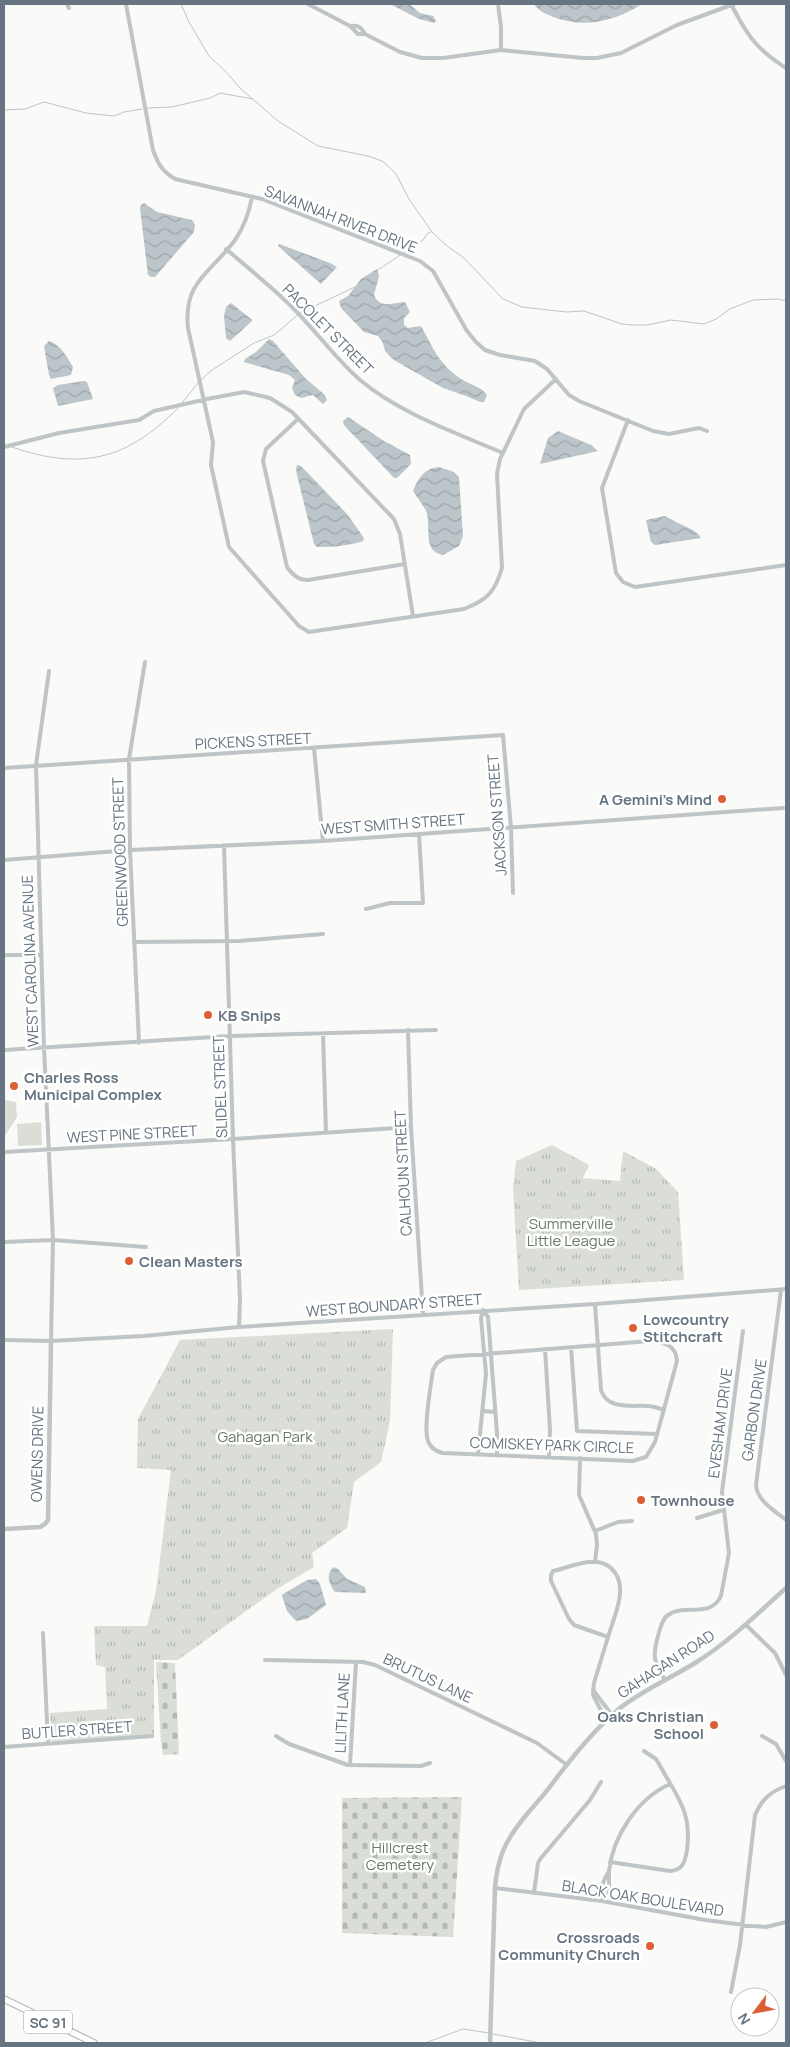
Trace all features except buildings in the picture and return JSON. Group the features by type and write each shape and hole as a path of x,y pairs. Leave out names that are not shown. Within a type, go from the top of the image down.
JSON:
{"main road":[{"name":"SC 91","path":"4,1999 94,2043"}],"street":[{"name":"SAVANNAH RIVER DRIVE","path":"126,4 153,150 158,165 166,173 175,179 262,199 420,261 433,271 467,331 485,350 500,355 535,361 547,369 570,395 579,401 653,431 669,434 699,428 707,431"},
{"path":"308,4 350,26 362,28 365,34 400,52 422,58 443,58 501,50 583,58 608,56 631,48 682,23 732,4 755,45 769,58 786,68"},
{"path":"498,4 501,50"},
{"path":"252,197 245,223 194,287 186,312 188,328 213,442 211,465 229,547 299,626 309,632 464,609 479,603 490,595 498,581 502,568 503,554 497,474 503,453 524,409 556,379"},
{"name":"PACOLET STREET","path":"226,249 292,307 334,355 361,380 389,400 423,419 503,453"},
{"path":"4,447 59,433 139,420 154,411 204,399 244,392 270,398 298,419 394,519 400,534 413,616"},
{"path":"298,419 266,449 263,461 287,567 294,576 302,580 308,580 405,564"},
{"path":"628,420 602,488 616,573 623,582 636,587 786,565"},
{"name":"GREENWOOD STREET","path":"139,1043 130,850 129,759 145,662"},
{"name":"WEST CAROLINA AVENUE","path":"49,671 36,765 44,1047 53,1240 51,1341"},
{"name":"PICKENS STREET","path":"4,768 503,735"},
{"name":"JACKSON STREET","path":"503,735 511,828 513,893"},
{"path":"314,748 323,841"},
{"name":"WEST SMITH STREET","path":"4,860 130,850 323,841 784,808"},
{"path":"366,909 390,903 423,903 419,834"},
{"name":"SLIDEL STREET","path":"224,845 240,1300 239,1327"},
{"path":"134,942 227,941 323,934"},
{"path":"4,955 41,955"},
{"name":"CALHOUN STREET","path":"408,1030 411,1127 423,1314"},
{"path":"4,1050 230,1036 436,1030"},
{"path":"322,1033 326,1133"},
{"name":"WEST PINE STREET","path":"4,1152 411,1127"},
{"path":"4,1242 53,1240 146,1247"},
{"name":"WEST BOUNDARY STREET","path":"4,1340 51,1341 143,1336 239,1327 595,1304 784,1289"},
{"name":"GARBON DRIVE","path":"784,1289 756,1491 762,1500 786,1520"},
{"path":"595,1304 601,1390 607,1399 614,1404 650,1406 664,1410"},
{"path":"483,1310 488,1317 492,1354 497,1455"},
{"path":"478,1454 486,1374 481,1318 483,1310"},
{"name":"EVESHAM DRIVE","path":"665,1680 654,1662 653,1653 662,1624 667,1615 710,1608 718,1603 721,1596 729,1553 723,1510 723,1486 742,1331"},
{"name":"OWENS DRIVE","path":"4,1529 40,1527 48,1520 51,1341"},
{"name":"COMISKEY PARK CIRCLE","path":"650,1341 662,1342 671,1347 675,1352 677,1361 650,1453 633,1461 478,1454 438,1451 430,1446 427,1430 433,1370 437,1363 446,1357 571,1348 650,1341"},
{"path":"571,1348 577,1431 657,1434"},
{"path":"545,1349 550,1430 549,1457"},
{"path":"482,1410 495,1412"},
{"path":"580,1458 579,1495 595,1531 598,1545 595,1562"},
{"path":"697,1518 723,1510"},
{"path":"595,1531 618,1522 632,1521"},
{"path":"606,1720 596,1705 592,1694 620,1595 620,1583 616,1574 609,1567 599,1562 553,1571 550,1575 550,1581 569,1620 574,1625 608,1637"},
{"name":"GAHAGAN ROAD","path":"490,2043 495,1888 497,1870 512,1834 566,1766 612,1714 696,1662 746,1625 786,1588"},
{"path":"746,1625 775,1653 786,1675"},
{"path":"43,1633 48,1744"},
{"name":"BRUTUS LANE","path":"265,1660 356,1662 375,1665 537,1743 566,1766"},
{"name":"LILITH LANE","path":"350,1765 356,1662"},
{"path":"593,1690 612,1714"},
{"name":"BUTLER STREET","path":"4,1747 152,1736"},
{"path":"276,1736 289,1744 330,1760 350,1765 421,1766 430,1763"},
{"path":"762,1736 776,1744 786,1761"},
{"path":"610,1862 670,1871 675,1871 683,1866 688,1840 688,1825 682,1806 656,1759 644,1750"},
{"path":"534,1893 538,1864 590,1800 601,1782"},
{"path":"608,1871 609,1890 607,1898 602,1901 603,1882 616,1842 638,1809 652,1794 670,1784"},
{"path":"732,1987 742,1925 755,1814 760,1804 768,1795 786,1786"},
{"name":"BLACK OAK BOULEVARD","path":"495,1888 602,1901 742,1925 766,1927 786,1922"}],"green space":[{"path":"4,1100 16,1102 17,1117 4,1137"},
{"path":"41,1122 42,1145 18,1146 17,1124"},
{"name":"Summerville Little League","path":"552,1145 589,1165 583,1178 620,1181 623,1151 656,1169 678,1192 684,1280 519,1290 513,1189 516,1161"},
{"name":"Gahagan Park","path":"393,1329 390,1421 381,1462 354,1482 347,1528 312,1553 314,1567 277,1589 178,1660 154,1660 154,1738 51,1741 50,1713 107,1709 105,1667 96,1665 94,1626 147,1626 156,1591 171,1470 137,1468 138,1419 180,1340"},
{"path":"156,1662 175,1663 179,1754 163,1755"},
{"name":"Hillcrest Cemetery","path":"462,1797 453,1937 342,1933 342,1798"}],"water":[{"path":"390,4 409,4 420,13 433,16 436,21 434,23 419,19"},
{"path":"534,4 642,4 610,19 588,23 565,21 553,17 540,11"},
{"path":"144,203 157,212 192,220 195,225 194,232 155,277 148,275 140,208"},
{"path":"279,244 337,267 321,284 278,246"},
{"path":"377,269 379,276 374,295 377,299 383,304 405,302 410,312 404,318 404,325 408,328 421,326 437,355 447,367 461,379 485,392 487,395 484,402 443,388 394,360 385,351 383,343 378,336 364,332 341,308 339,301 348,296 361,279"},
{"path":"231,303 252,321 230,341 226,338 224,316 226,307"},
{"path":"269,339 273,341 306,379 325,395 327,400 323,404 313,395 301,398 295,395 292,388 295,380 289,375 244,362 245,359 256,352"},
{"path":"49,341 57,345 66,355 73,367 71,375 51,379 44,346"},
{"path":"87,382 93,399 58,406 53,388 58,385"},
{"path":"348,417 384,441 410,455 411,464 397,478 394,478 344,425 343,421"},
{"path":"558,431 591,445 598,451 540,464 548,438"},
{"path":"298,465 347,514 364,538 363,541 334,546 317,547 314,544 297,475 296,467"},
{"path":"439,467 454,472 459,477 463,536 459,546 443,555 436,553 432,548 426,511 413,491 423,474 430,469"},
{"path":"665,516 690,529 701,538 655,545 651,542 646,520"},
{"path":"334,1567 347,1579 365,1587 366,1593 335,1592 329,1579 331,1570"},
{"path":"316,1579 320,1584 326,1605 307,1619 296,1621 287,1611 282,1596 307,1580"}],"waterway":[{"path":"181,4 209,56 241,89 278,121 318,146 368,156 382,161 396,174 409,199 432,232 464,258 503,299 522,307 566,312 584,311 622,324 632,325 647,325 671,320 704,324 716,319 730,309 753,300 778,299 786,301"},
{"path":"148,108 172,107 210,98 220,93 253,99"},
{"path":"4,110 25,109 44,102 86,113 114,116 142,109"},
{"path":"378,270 423,240 431,232"},
{"path":"201,380 212,370 254,343 274,335 300,313 357,286"},
{"path":"182,403 198,383"},
{"path":"12,447 60,458 81,459 102,456 121,450 140,439 159,426 178,408"},
{"path":"425,2043 463,2029 489,2033"},
{"path":"493,2034 541,2043"}],"place":[{"name":"A Gemini's Mind","path":"722,799"},
{"name":"KB Snips","path":"208,1015"},
{"name":"Charles Ross Municipal Complex","path":"14,1086"},
{"name":"Clean Masters","path":"129,1261"},
{"name":"Lowcountry Stitchcraft","path":"633,1328"},
{"name":"Townhouse","path":"641,1500"},
{"name":"Oaks Christian School","path":"714,1725"},
{"name":"Crossroads Community Church","path":"650,1946"}]}
